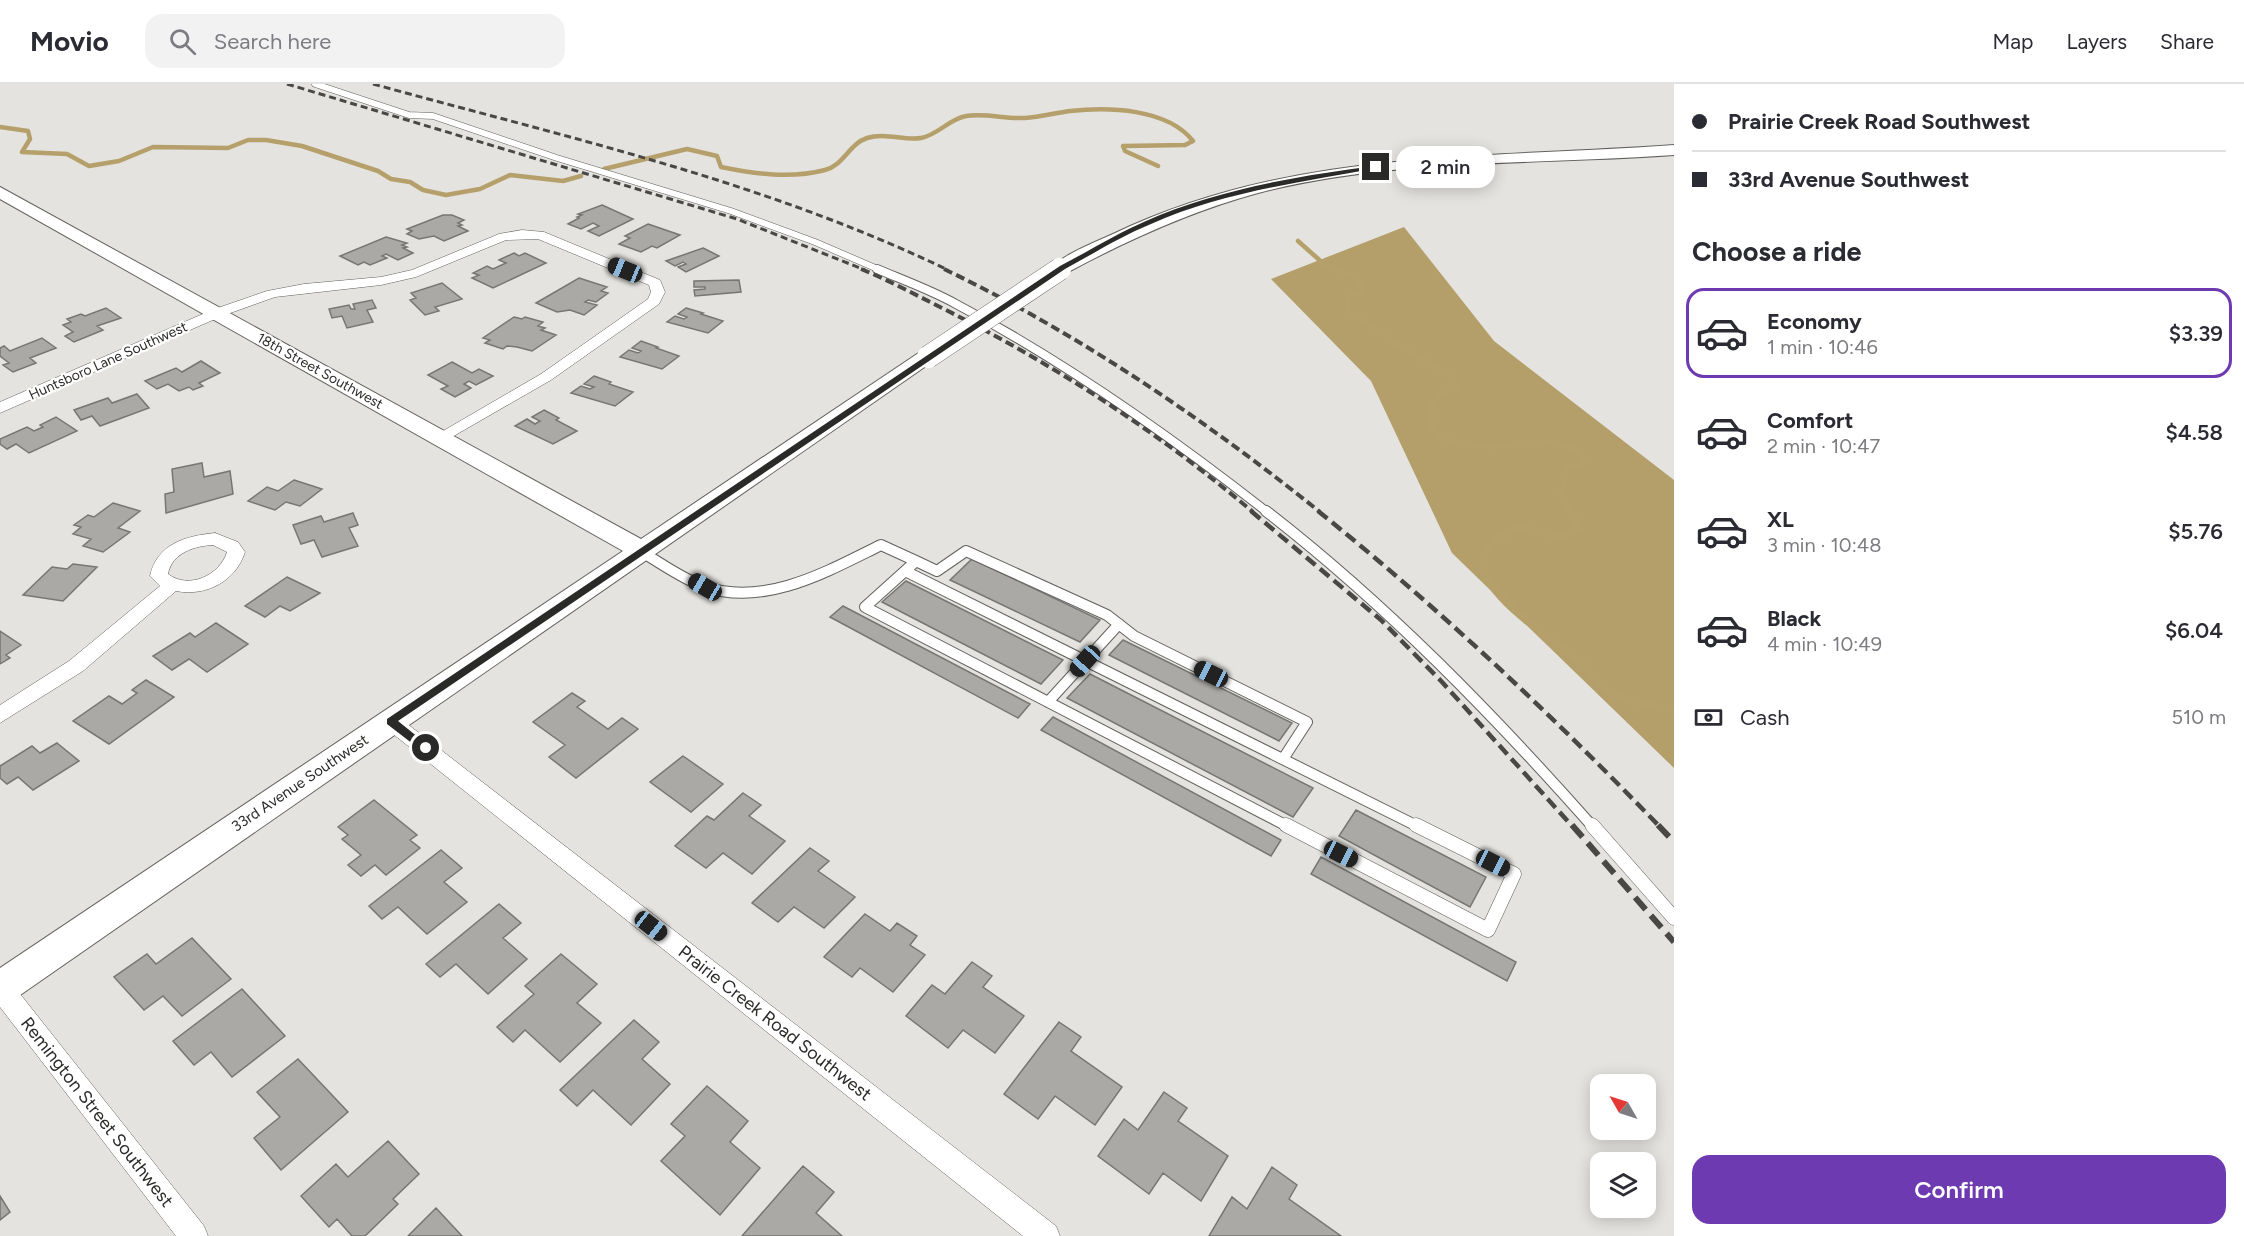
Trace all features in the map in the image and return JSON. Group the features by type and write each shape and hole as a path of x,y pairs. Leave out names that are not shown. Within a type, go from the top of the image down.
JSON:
{"street":[{"name":"33rd Avenue Southwest","path":"0,988 640,550 1063,267 1149,222 1253,188 1376,167 1674,150"},
{"name":"18th Street Southwest","path":"1,193 640,550"},
{"name":"Huntsboro Lane Southwest","path":"0,408 217,314 283,292 381,281 416,273 503,237 522,234 540,235 655,283 658,292 654,301 546,376 439,438"},
{"path":"0,715 76,666 172,585"},
{"name":"Prairie Creek Road Southwest","path":"390,721 1046,1236"},
{"name":"Remington Street Southwest","path":"0,988 194,1236"}],"lane":[{"path":"315,84 409,115 433,116 557,158 731,211 815,242 955,303 1080,376 1181,445 1280,522 1390,615 1512,736 1674,918"},
{"path":"640,550 705,587 742,594 807,580 881,545 937,571 966,551 1107,615 1134,636 1307,722 1283,759"},
{"path":"904,571 1514,874 1488,930 865,607 904,571 916,561"},
{"path":"1048,702 1119,624"}],"shaded area":[{"path":"1404,227 1494,341 1674,480 1674,768 1452,553 1371,381 1271,279"}],"building":[{"path":"602,205 633,219 599,236 588,231 599,226 593,223 581,229 568,224 582,215 578,214"},
{"path":"443,215 452,215 464,220 458,223 462,225 458,226 468,231 444,241 434,236 419,239 407,234 412,231 407,229"},
{"path":"648,224 680,235 657,248 652,246 641,252 619,244 630,238 625,236"},
{"path":"386,237 407,243 402,245 407,247 403,248 413,253 398,260 386,254 382,256 387,258 370,265 364,262 358,265 340,256"},
{"path":"703,248 719,256 686,272 678,267 686,264 683,262 675,266 666,261"},
{"path":"514,253 519,256 525,253 546,263 493,288 472,278 479,275 473,273 487,266 493,269 506,263 499,260"},
{"path":"579,278 607,287 601,291 608,293 596,302 588,300 585,302 597,305 584,315 570,310 557,312 536,303"},
{"path":"739,280 741,292 695,296 694,290 705,289 705,287 694,287 694,281"},
{"path":"442,283 462,299 435,307 439,311 425,315 410,300 416,298 411,293"},
{"path":"372,300 376,308 367,310 373,322 347,328 342,316 332,318 329,309 349,305 351,309 355,309 353,304"},
{"path":"106,308 121,318 97,326 103,330 74,342 65,336 73,332 63,325 71,322 67,319 81,314 85,316"},
{"path":"686,308 723,321 708,333 667,322 675,316 684,319 687,317 678,314"},
{"path":"514,317 522,319 525,317 543,322 538,326 545,328 541,330 556,335 532,351 507,346 503,349 485,343 490,340 483,338"},
{"path":"42,338 56,348 30,358 36,363 13,372 3,365 9,363 0,356 0,348 4,346 10,351"},
{"path":"641,341 679,356 662,369 620,357 629,350 638,353 641,351 632,348"},
{"path":"201,361 220,373 199,383 203,386 193,390 189,387 179,391 168,384 157,389 145,381 176,368 182,372"},
{"path":"452,362 472,373 479,369 493,376 476,385 469,381 464,384 471,388 455,397 441,389 448,386 428,375"},
{"path":"594,376 633,392 615,406 571,393 581,386 590,389 594,387 584,384"},
{"path":"137,394 149,408 100,426 92,416 81,420 74,410 108,398 112,403"},
{"path":"544,410 559,418 556,420 577,431 553,444 515,426 527,419 535,424 540,421 532,417"},
{"path":"56,417 77,431 29,453 16,444 7,449 0,444 0,439 27,427 34,431 43,427 40,425"},
{"path":"202,463 204,477 230,471 233,494 166,513 165,494 174,492 172,469"},
{"path":"294,480 322,489 300,506 286,502 275,510 248,501 267,487 278,491"},
{"path":"113,503 140,511 118,528 130,532 103,552 83,546 91,539 73,534 81,527 74,525 88,515 94,517"},
{"path":"353,513 358,525 349,528 358,546 322,557 314,540 301,544 293,525 321,516 324,522"},
{"path":"972,559 1100,620 1080,642 950,580"},
{"path":"73,564 97,567 63,601 23,595 52,567 67,569"},
{"path":"287,577 320,593 290,611 280,606 265,617 245,606"},
{"path":"906,581 1063,660 1041,684 882,602"},
{"path":"843,606 1030,704 1018,718 830,617"},
{"path":"216,623 248,644 207,672 189,659 172,670 153,656 190,633 195,637"},
{"path":"0,631 21,645 6,655 10,658 0,664"},
{"path":"1123,640 1292,723 1279,741 1109,655"},
{"path":"1090,674 1313,788 1293,817 1067,698"},
{"path":"146,680 174,697 109,744 73,721 109,696 122,704 137,693 132,690"},
{"path":"572,693 585,701 577,707 608,729 622,718 638,729 576,778 549,757 565,745 533,722"},
{"path":"1053,717 1281,840 1271,856 1041,730"},
{"path":"57,743 79,761 33,790 18,777 7,784 0,778 0,766 32,746 40,753"},
{"path":"683,756 723,784 691,812 650,782"},
{"path":"743,793 761,805 749,816 785,841 752,874 723,853 706,868 675,846 707,816 714,820"},
{"path":"374,800 417,835 410,840 420,848 386,875 375,865 361,876 348,865 361,855 342,839 348,835 338,827"},
{"path":"1356,810 1486,877 1470,907 1339,836"},
{"path":"810,848 829,861 818,871 855,897 824,928 794,907 778,922 752,903"},
{"path":"441,850 462,868 444,882 467,902 427,934 398,907 382,919 369,906"},
{"path":"1321,857 1516,962 1507,981 1311,874"},
{"path":"499,904 521,923 503,938 527,959 488,994 456,964 440,977 426,964"},
{"path":"865,914 890,931 897,923 917,936 910,945 925,955 893,992 860,968 852,977 824,957"},
{"path":"192,938 231,979 182,1016 163,996 144,1010 114,977 147,954 156,964"},
{"path":"561,954 597,984 577,1003 601,1023 560,1062 525,1030 513,1042 497,1027 534,994 525,986"},
{"path":"972,962 992,976 983,987 1024,1016 995,1053 963,1030 948,1048 906,1016 932,985 945,994"},
{"path":"242,989 285,1036 232,1077 211,1052 194,1065 173,1041"},
{"path":"634,1020 659,1042 642,1059 670,1084 631,1125 593,1090 577,1106 560,1090"},
{"path":"1059,1022 1081,1037 1071,1051 1122,1087 1095,1125 1055,1096 1038,1119 1004,1094"},
{"path":"298,1059 348,1112 281,1170 254,1138 280,1117 257,1092"},
{"path":"707,1086 748,1121 730,1142 760,1168 720,1215 661,1161 685,1136 671,1124"},
{"path":"1164,1092 1187,1108 1178,1121 1228,1156 1201,1201 1163,1173 1149,1194 1098,1156 1124,1119 1138,1130"},
{"path":"388,1141 419,1174 393,1199 398,1204 365,1236 352,1236 337,1219 329,1227 301,1196 336,1164 348,1177"},
{"path":"803,1166 834,1192 816,1213 842,1236 742,1236"},
{"path":"1272,1167 1297,1185 1289,1199 1341,1236 1209,1236 1232,1197 1247,1209"},
{"path":"0,1196 10,1212 0,1220"},
{"path":"436,1208 462,1236 408,1236"}],"waterway":[{"path":"604,169 687,149 717,156 721,167 786,175 812,173 832,167 861,141 874,136 921,138 966,116 1025,118 1102,109 1153,116 1182,130 1193,141 1185,145 1123,146 1125,151 1158,166"},
{"path":"0,127 28,131 30,139 22,152 67,154 89,166 119,161 153,147 228,148 248,140 266,140 302,146 378,171 391,179 410,182 423,190 446,195 480,189 510,175 563,181 581,176"},
{"path":"1298,241 1325,265 1339,270"},
{"path":"1335,269 1355,277 1363,291 1348,297 1348,310 1396,344 1451,376 1457,386 1441,395 1430,407 1431,424 1441,436 1454,442 1470,445 1506,446 1556,443 1579,452 1583,462 1566,469 1561,496 1570,512"},
{"path":"1570,511 1579,527 1564,537 1517,527 1492,543 1483,556 1484,570 1491,584 1518,613 1576,658 1612,693 1633,701 1674,710"}],"railway":[{"path":"287,84 737,219 865,270"},
{"path":"373,84 592,143 736,186 808,211 948,270"},
{"path":"861,269 982,329 1063,375 1141,426 1217,482 1253,512"},
{"path":"944,269 1043,321 1139,380 1186,411 1320,512"},
{"path":"1251,511 1381,620 1442,682 1573,827"},
{"path":"1318,511 1494,663 1660,827"},
{"path":"1572,825 1674,942"},
{"path":"1658,825 1674,842"}],"route":[{"path":"426,748 390,721 640,550 1063,267 1114,238 1149,222 1215,199 1253,188 1376,167"}]}
